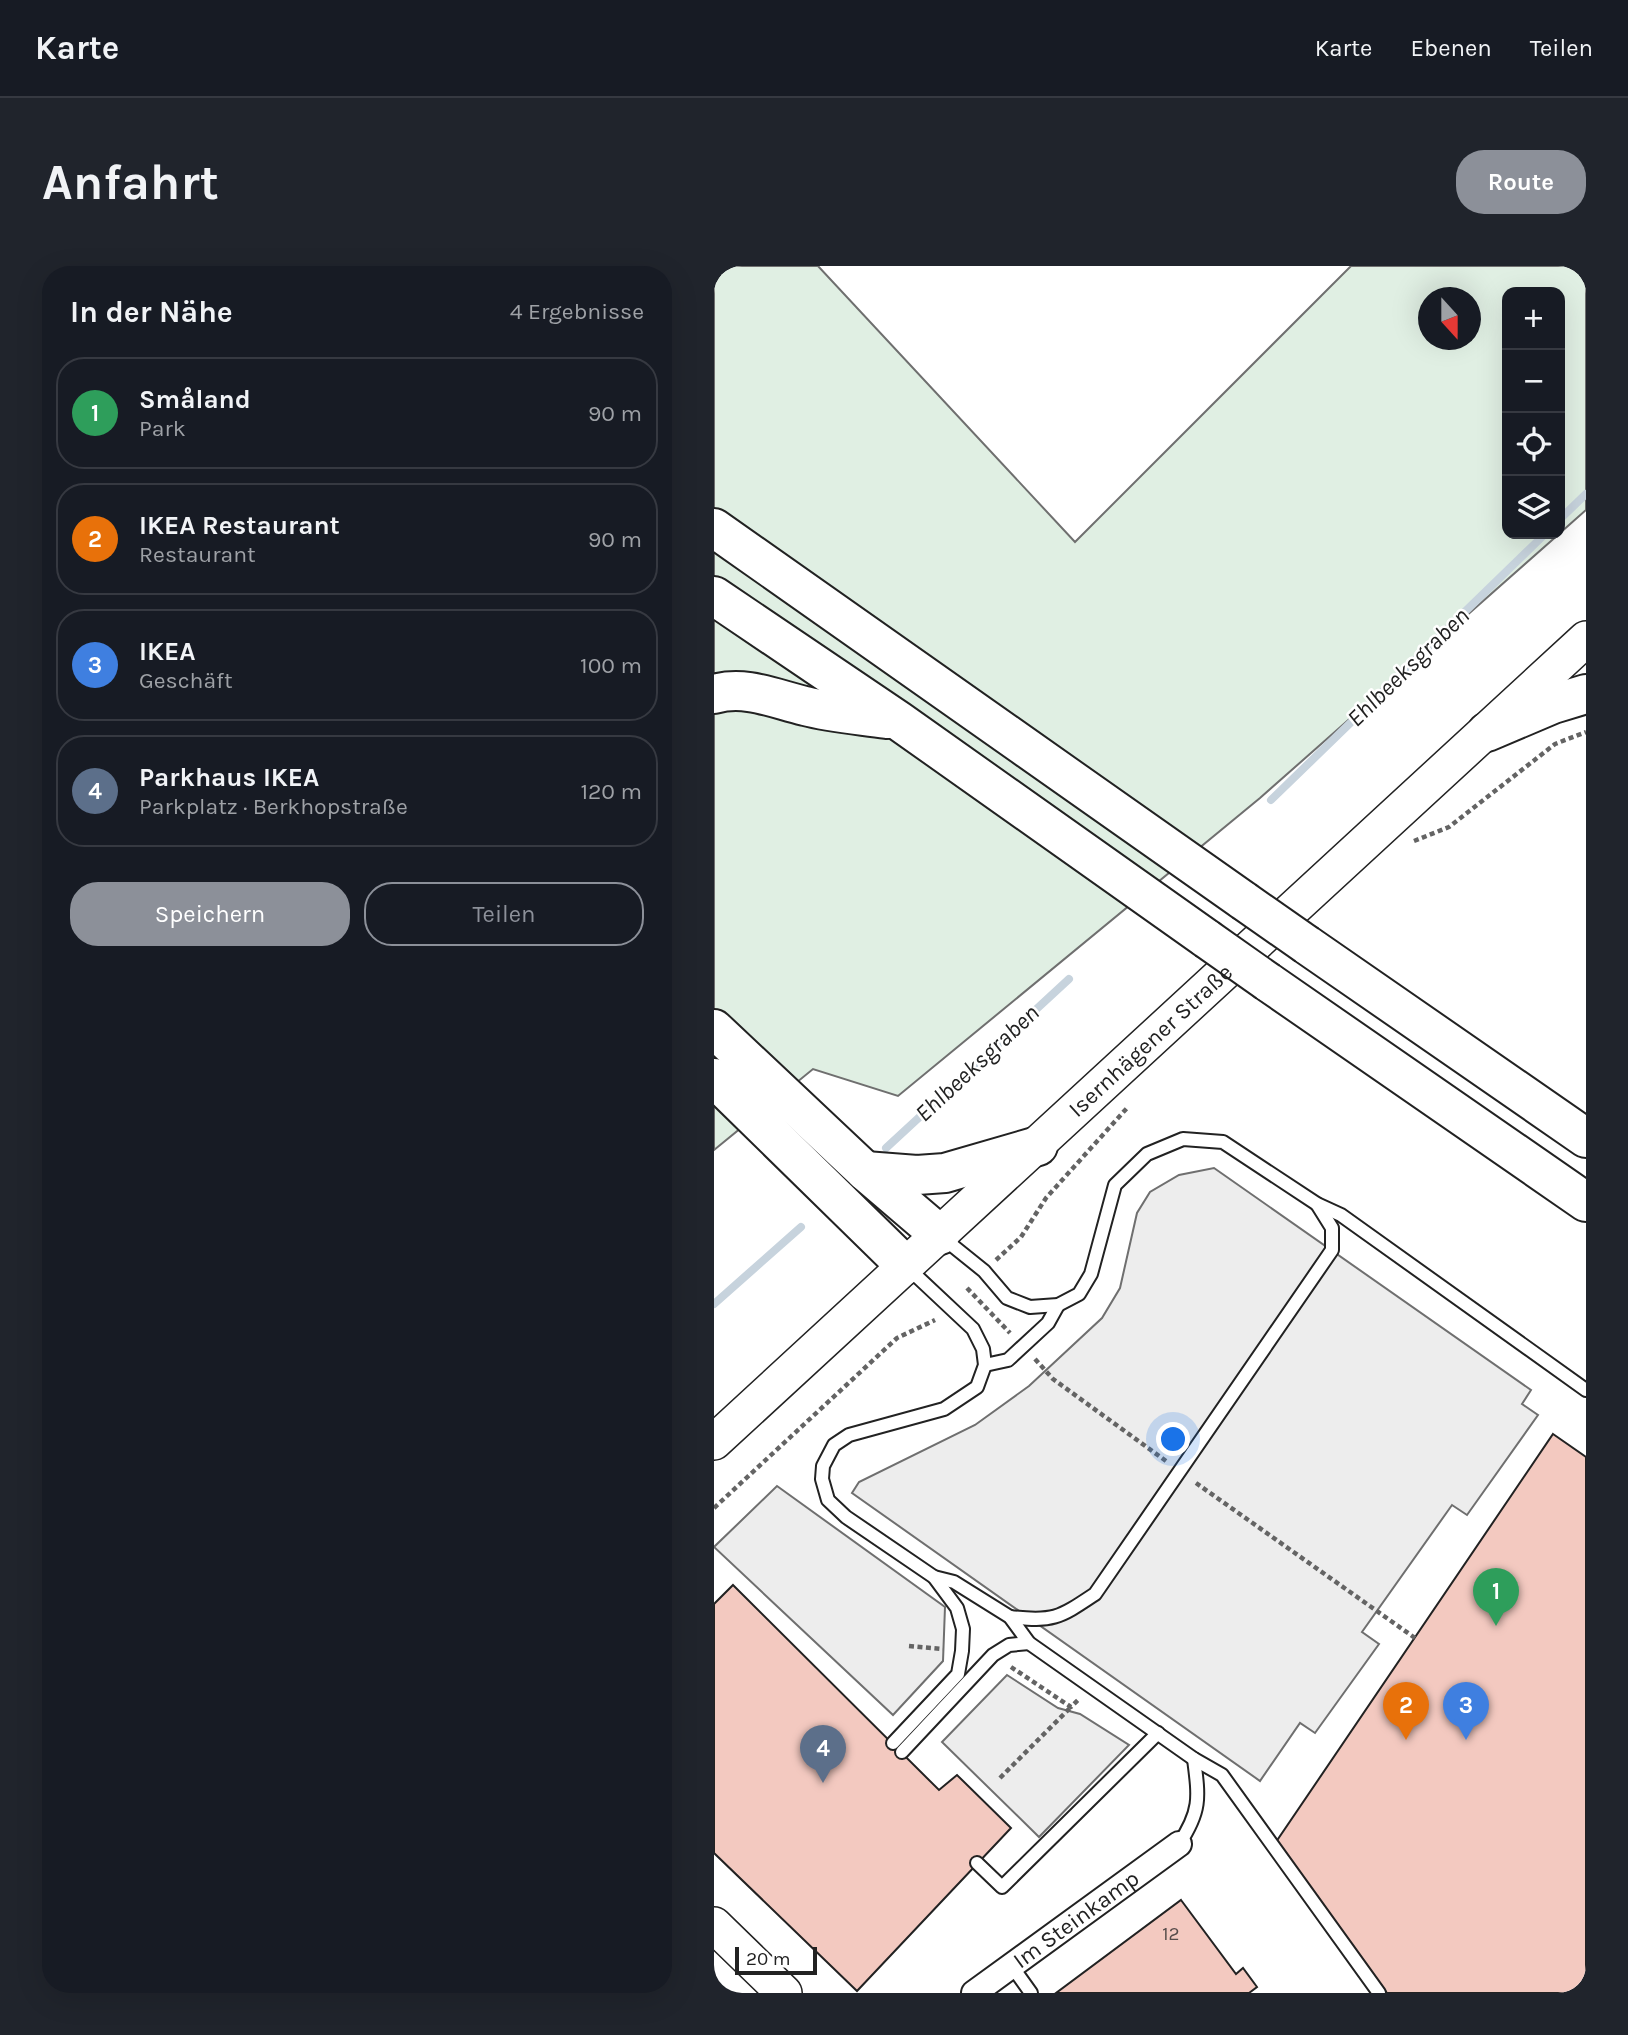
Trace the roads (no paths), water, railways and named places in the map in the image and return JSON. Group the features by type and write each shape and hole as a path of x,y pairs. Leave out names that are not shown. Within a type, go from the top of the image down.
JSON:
{"highway":[{"path":"714,528 1586,1138"},
{"path":"714,596 899,721 1268,982 1586,1202"},
{"path":"714,695 724,692 765,694 805,706 899,721"},
{"path":"1487,732 1553,704 1586,694"},
{"path":"714,1029 865,1171 940,1235"},
{"path":"714,1078 905,1265"},
{"path":"865,1171 916,1175 945,1173 1038,1146"}],"main road":[{"name":"Isernhägener Straße","path":"714,1443 1586,639"},
{"path":"714,1925 784,1993"}],"street":[{"name":"Im Steinkamp","path":"974,1993 1185,1835"}],"lane":[{"path":"940,1235 984,1271 1007,1298 1030,1307 1058,1305 1079,1294 1091,1274 1115,1185 1147,1154 1183,1139 1223,1142 1317,1204 1340,1215 1586,1390"},
{"path":"1010,1618 1042,1621 1062,1616 1095,1594 1332,1250 1332,1228 1317,1204"},
{"path":"905,1265 973,1329 984,1349 985,1365 977,1387 944,1409 849,1435 834,1445 823,1466 822,1479 828,1500 846,1517 934,1577 954,1583 1010,1618 1029,1643 1194,1759 1222,1775 1379,1993"},
{"path":"985,1365 1008,1360 1048,1323 1058,1305"},
{"path":"934,1577 957,1608 963,1629 958,1674 898,1748 993,1655 1009,1644 1029,1643"},
{"path":"977,1863 1002,1887 1158,1733"},
{"path":"1185,1835 1199,1795 1194,1759"},
{"path":"1011,1965 1031,1993"}],"waterway":[{"name":"Ehlbeeksgraben","path":"1565,514 1586,494"},
{"name":"Ehlbeeksgraben","path":"1271,800 1540,539"},
{"name":"Ehlbeeksgraben","path":"886,1148 1069,979"},
{"name":"Ehlbeeksgraben","path":"714,1304 801,1227"}],"place":[{"name":"Småland","path":"1496,1626"},
{"name":"IKEA Restaurant","path":"1406,1740"},
{"name":"IKEA","path":"1466,1740"},
{"name":"Parkhaus IKEA","path":"823,1783"}]}
